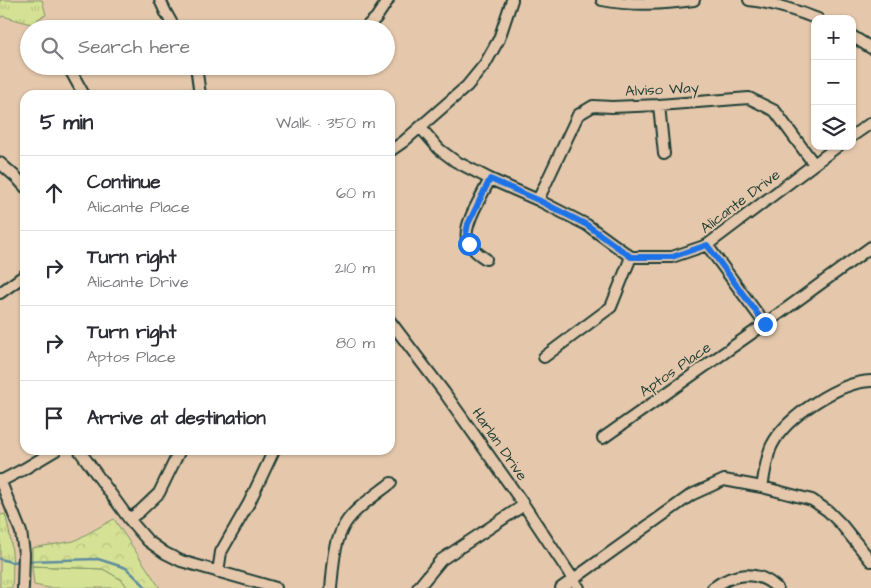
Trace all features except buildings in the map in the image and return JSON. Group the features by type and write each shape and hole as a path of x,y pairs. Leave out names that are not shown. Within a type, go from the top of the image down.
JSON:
{"street":[{"path":"160,0 170,20"},
{"path":"374,20 388,0"},
{"path":"395,148 467,86 485,64 499,39 512,0"},
{"path":"602,0 659,4 694,0"},
{"path":"750,0 770,3 811,16"},
{"path":"856,39 871,48"},
{"path":"73,75 81,90"},
{"path":"197,75 199,90"},
{"name":"Alviso Way","path":"538,200 578,116 593,106 659,105 749,98 775,111 814,164"},
{"path":"659,105 664,154"},
{"path":"856,133 871,123"},
{"path":"420,127 439,149 455,161 587,225 631,257 612,307 544,358"},
{"name":"Alicante Drive","path":"631,257 672,257 707,245 833,150"},
{"path":"0,163 20,181"},
{"path":"486,259 478,254 469,244 466,234 468,224 490,179"},
{"path":"707,245 765,324"},
{"name":"Aptos Place","path":"603,438 871,247"},
{"path":"0,293 20,278"},
{"name":"Harlan Drive","path":"395,328 444,392 577,584"},
{"path":"762,487 771,446 784,429 809,407 840,388 871,381"},
{"path":"23,588 24,553 21,532 0,480 48,455"},
{"path":"83,455 129,519 148,541 165,553 181,561 276,588"},
{"path":"129,519 159,493 178,455"},
{"path":"218,572 221,552 250,503 272,455"},
{"path":"561,588 577,584 691,495 724,480 762,487 812,500 828,511 871,561"},
{"path":"330,588 339,537 344,525 352,515 391,483"},
{"path":"418,588 441,560 524,505"},
{"path":"713,588 731,577 744,575 766,580 777,588"}],"green space":[{"path":"0,0 42,0 46,15 38,20 20,21 3,16 0,18"},
{"path":"5,514 12,551 12,588 0,588 0,515"},
{"path":"114,519 160,588 128,588 122,580 103,569 32,566 32,548 74,541"},
{"path":"32,566 103,569 122,580 128,588 49,588 34,585"}],"waterway":[{"path":"0,559 11,562 22,561"},
{"path":"28,561 98,559 126,568 146,588"}],"route":[{"path":"469,244 466,234 468,224 490,179 538,200 587,225 631,257 672,257 707,245 765,324"}]}
